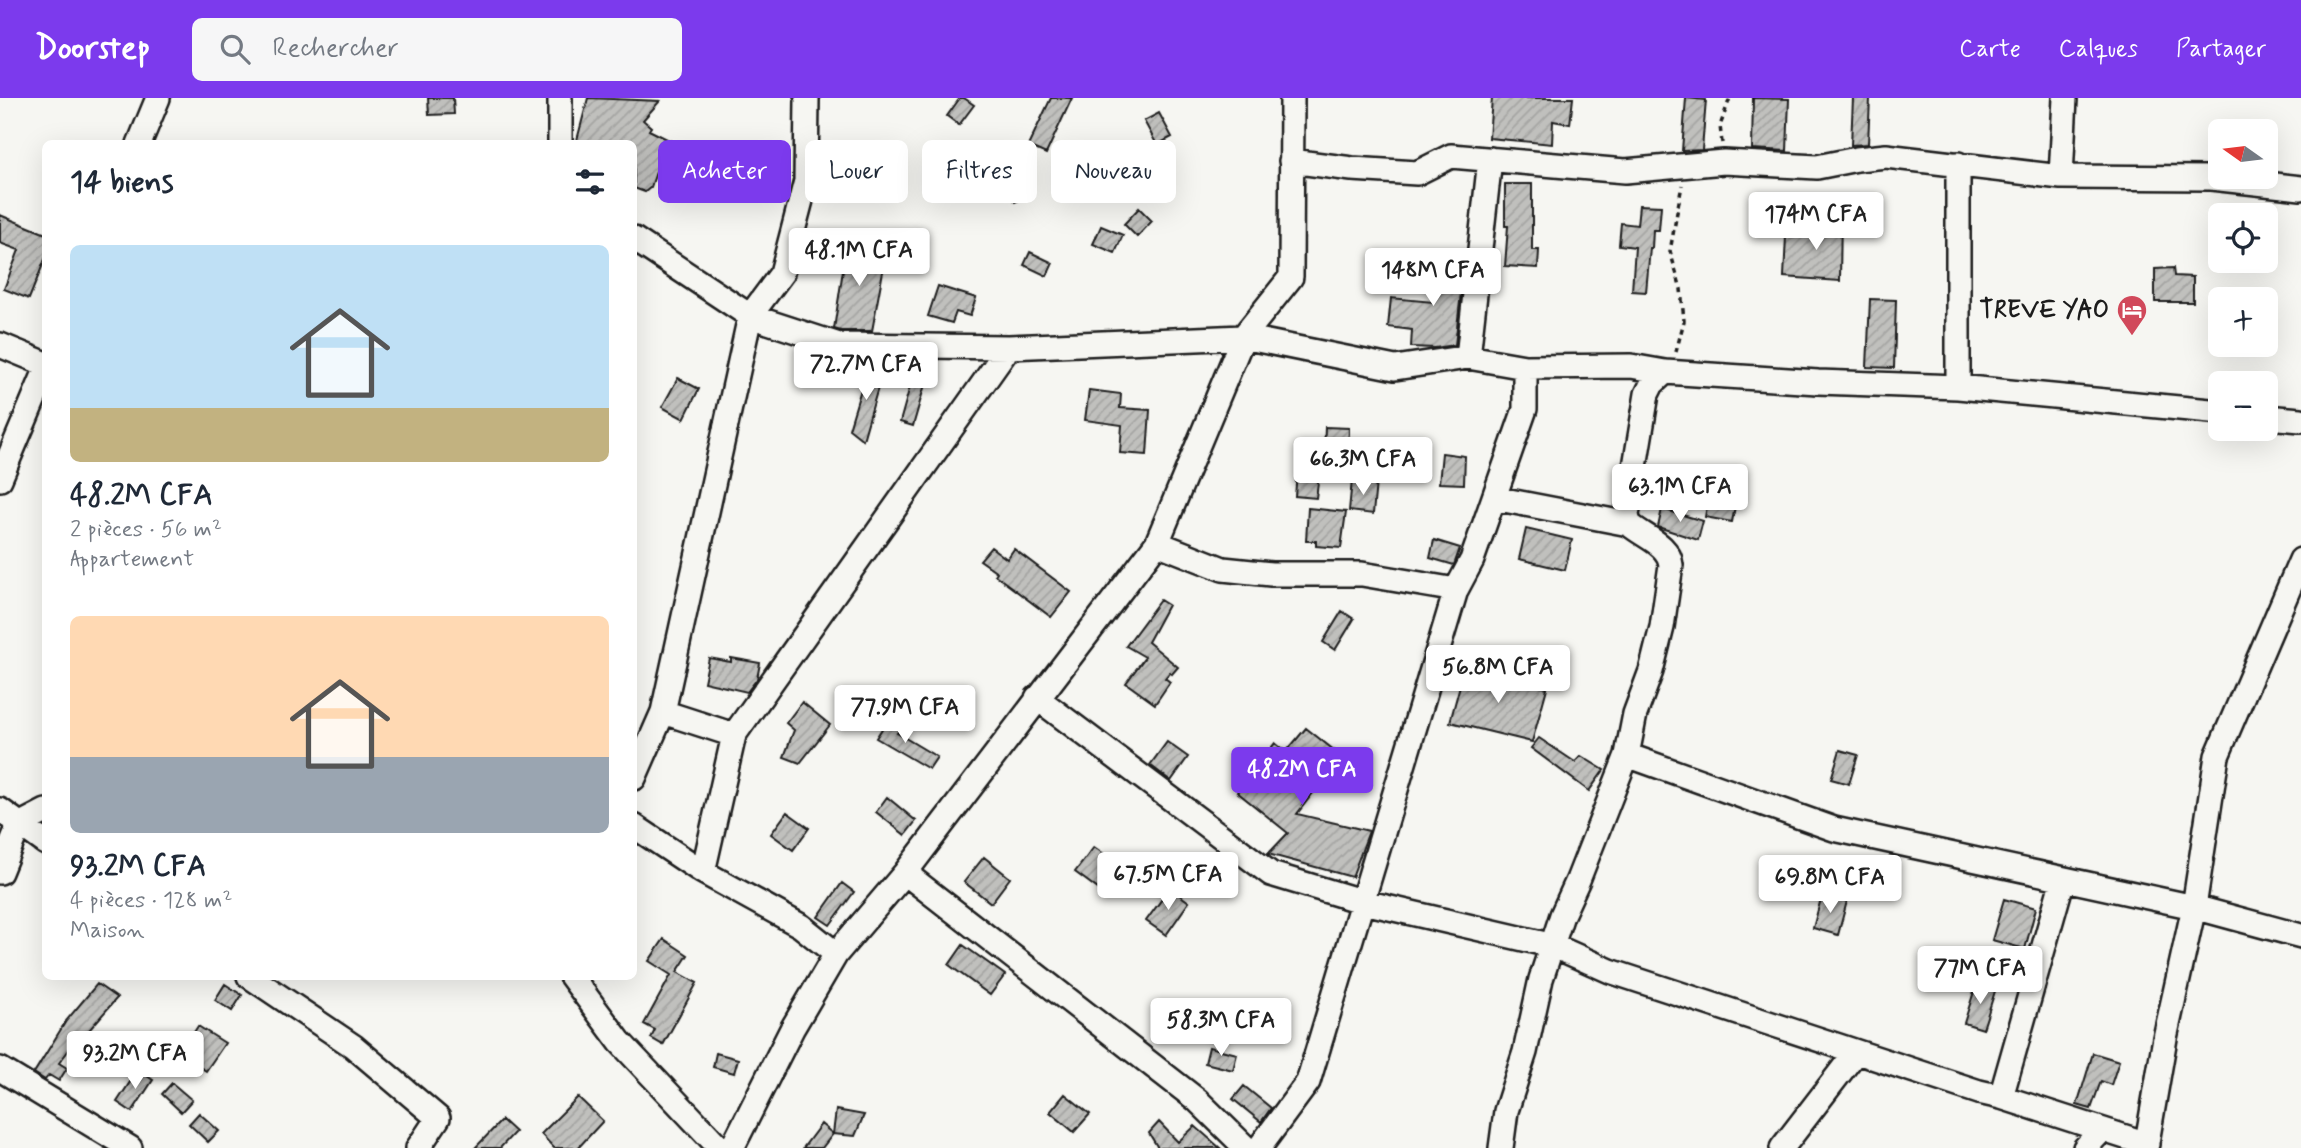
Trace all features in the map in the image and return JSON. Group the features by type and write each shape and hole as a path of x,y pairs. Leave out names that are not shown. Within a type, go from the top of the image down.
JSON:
{"street":[{"path":"141,140 158,98"},
{"path":"560,98 560,140"},
{"path":"637,771 663,712 750,316 782,274 803,194 806,181 807,98"},
{"path":"732,1148 792,1030 836,954 905,873 1157,543 1243,337 1291,277 1292,98"},
{"path":"2062,177 2065,98"},
{"path":"1291,161 1352,169 1417,173 1451,156 1625,172 1724,162 1817,167 1886,156 2062,177 2211,178 2301,188"},
{"path":"1468,356 1490,159"},
{"path":"1958,164 1958,387"},
{"path":"637,247 750,316 839,345 1009,347 1243,337 1395,368 1468,356 1525,367 1631,366 1665,372 1818,383 1958,387 2208,411"},
{"path":"0,345 42,362"},
{"path":"703,872 734,735 1009,347"},
{"path":"1259,1148 1308,1082 1456,590 1472,560 1525,409 1525,367"},
{"path":"1629,524 1628,515 1647,394 1652,384 1665,372"},
{"path":"0,479 42,379"},
{"path":"2278,418 2301,420"},
{"path":"1494,498 1629,524 1663,547 1670,556 1671,565 1662,628 1651,671 1635,714 1627,755 1563,915 1541,979 1525,1052 1506,1111 1501,1148"},
{"path":"1157,543 1223,569 1271,574 1362,574 1456,590"},
{"path":"1037,698 1271,874 1364,902 1554,946 1610,971 2146,1146 2165,1038 2194,907 2217,756 2301,560"},
{"path":"663,712 734,735"},
{"path":"1627,755 1834,829 2194,907 2301,936"},
{"path":"0,810 42,840"},
{"path":"0,872 19,825 42,813"},
{"path":"637,828 703,872 801,926 836,954"},
{"path":"905,873 1197,1100 1246,1148"},
{"path":"2001,1097 2063,879"},
{"path":"255,980 353,1046 438,1118 418,1148"},
{"path":"575,980 620,1042 720,1148"},
{"path":"1782,1148 1856,1052"},
{"path":"0,1069 130,1148"},
{"path":"2085,1148 2102,1130"}],"path":[{"path":"1724,162 1720,126 1730,98"},
{"path":"1665,372 1674,355 1684,321 1681,289 1671,250 1683,189 1677,165"}],"building":[{"path":"428,98 453,98 454,114 429,115"},
{"path":"588,98 660,101 643,120 651,127 649,130 669,140 658,140 658,166 651,187 645,192 637,189 637,140 577,140"},
{"path":"960,98 974,105 959,125 947,116"},
{"path":"1051,98 1072,98 1046,154 1037,150 1037,140 1031,140"},
{"path":"1492,98 1573,98 1570,124 1553,121 1552,144 1489,138"},
{"path":"1686,98 1706,100 1702,150 1682,151"},
{"path":"1753,98 1789,99 1787,151 1752,149"},
{"path":"1853,98 1870,98 1868,144 1851,145"},
{"path":"1159,113 1172,137 1154,140 1144,121"},
{"path":"1505,184 1532,184 1532,250 1539,250 1538,268 1505,266 1508,226 1505,226"},
{"path":"1639,205 1661,206 1659,230 1653,230 1646,292 1632,291 1635,247 1619,245 1621,223 1637,225"},
{"path":"1139,208 1152,221 1137,237 1124,224"},
{"path":"1818,213 1841,214 1840,281 1784,277 1786,236 1816,237"},
{"path":"0,215 42,232 42,267 29,299 4,289 19,250 0,243"},
{"path":"1101,226 1123,235 1115,253 1093,244"},
{"path":"848,237 886,255 872,331 834,329"},
{"path":"1030,252 1053,263 1047,276 1024,265"},
{"path":"1435,256 1465,258 1455,345 1411,347 1412,330 1388,327 1391,298 1433,302"},
{"path":"2173,268 2174,276 2193,277 2193,302 2155,302 2155,269"},
{"path":"938,286 976,298 970,316 956,312 952,323 928,316"},
{"path":"1870,299 1896,300 1894,368 1867,367"},
{"path":"868,366 883,370 863,440 849,429"},
{"path":"914,372 928,374 913,426 900,422"},
{"path":"678,378 699,389 684,419 662,407"},
{"path":"1089,390 1121,394 1120,408 1150,410 1147,455 1120,453 1122,425 1085,420"},
{"path":"1325,427 1349,428 1347,477 1323,476"},
{"path":"1442,453 1465,456 1464,484 1439,483"},
{"path":"1297,473 1319,475 1316,498 1295,496"},
{"path":"1352,480 1376,482 1373,514 1349,511"},
{"path":"1710,489 1737,496 1732,522 1705,517"},
{"path":"1308,508 1346,512 1341,548 1316,546 1316,541 1306,541"},
{"path":"1662,509 1703,521 1698,540 1658,527"},
{"path":"1526,529 1572,540 1565,570 1519,559"},
{"path":"1434,540 1460,548 1454,565 1430,558"},
{"path":"991,547 1007,559 1014,549 1071,592 1051,617 995,575 997,572 980,560"},
{"path":"1160,600 1168,605 1148,642 1178,667 1165,678 1170,682 1155,704 1126,683 1145,657 1126,646"},
{"path":"1342,611 1354,619 1335,650 1323,642"},
{"path":"709,658 731,662 731,658 760,663 757,679 747,692 704,682"},
{"path":"1465,667 1547,688 1532,742 1450,722"},
{"path":"802,702 830,725 800,763 784,757 794,730 786,723"},
{"path":"889,718 902,727 897,733 937,757 929,769 876,738"},
{"path":"1306,728 1335,751 1316,775 1323,780 1297,814 1369,831 1352,877 1268,854 1288,833 1237,792 1275,743 1286,752"},
{"path":"1539,738 1575,762 1581,756 1604,770 1589,791 1531,748"},
{"path":"1167,742 1188,757 1171,781 1150,765"},
{"path":"1840,750 1858,755 1849,784 1831,779"},
{"path":"887,797 916,821 905,835 876,812"},
{"path":"787,812 809,828 793,850 771,834"},
{"path":"1094,847 1116,862 1098,889 1075,872"},
{"path":"984,857 1010,878 991,903 964,882"},
{"path":"842,883 854,892 830,925 818,917"},
{"path":"1170,888 1189,902 1166,935 1146,921"},
{"path":"1822,895 1847,901 1838,935 1813,928"},
{"path":"2004,899 2036,908 2025,949 1992,940"},
{"path":"664,939 688,955 677,972 697,983 663,1045 651,1038 655,1030 644,1024 671,975 649,961"},
{"path":"963,945 1005,975 990,995 949,965"},
{"path":"1977,982 1996,988 1983,1029 1964,1023"},
{"path":"97,984 117,998 84,1036 81,1034 59,1063 67,1068 59,1081 49,1075 45,1080 34,1073 66,1021"},
{"path":"225,984 242,995 232,1011 215,1000"},
{"path":"198,1026 225,1043 206,1071 180,1054"},
{"path":"1209,1047 1237,1054 1233,1070 1205,1063"},
{"path":"716,1053 738,1059 734,1073 713,1067"},
{"path":"2093,1053 2119,1061 2111,1085 2101,1081 2091,1109 2077,1105"},
{"path":"138,1070 153,1080 132,1112 117,1102"},
{"path":"172,1083 192,1100 181,1112 162,1094"},
{"path":"1244,1086 1271,1108 1261,1122 1233,1099"},
{"path":"1065,1094 1090,1114 1074,1132 1050,1112"},
{"path":"578,1097 603,1121 578,1148 554,1148 541,1134"},
{"path":"836,1110 864,1115 855,1136 833,1134"},
{"path":"199,1113 219,1131 208,1142 189,1124"},
{"path":"502,1120 515,1132 500,1148 475,1148"},
{"path":"1159,1122 1178,1142 1195,1126 1220,1148 1158,1148 1149,1133"},
{"path":"821,1124 833,1134 822,1148 803,1148"}],"place":[{"name":"TREVE YAO","path":"2132,337"}]}
